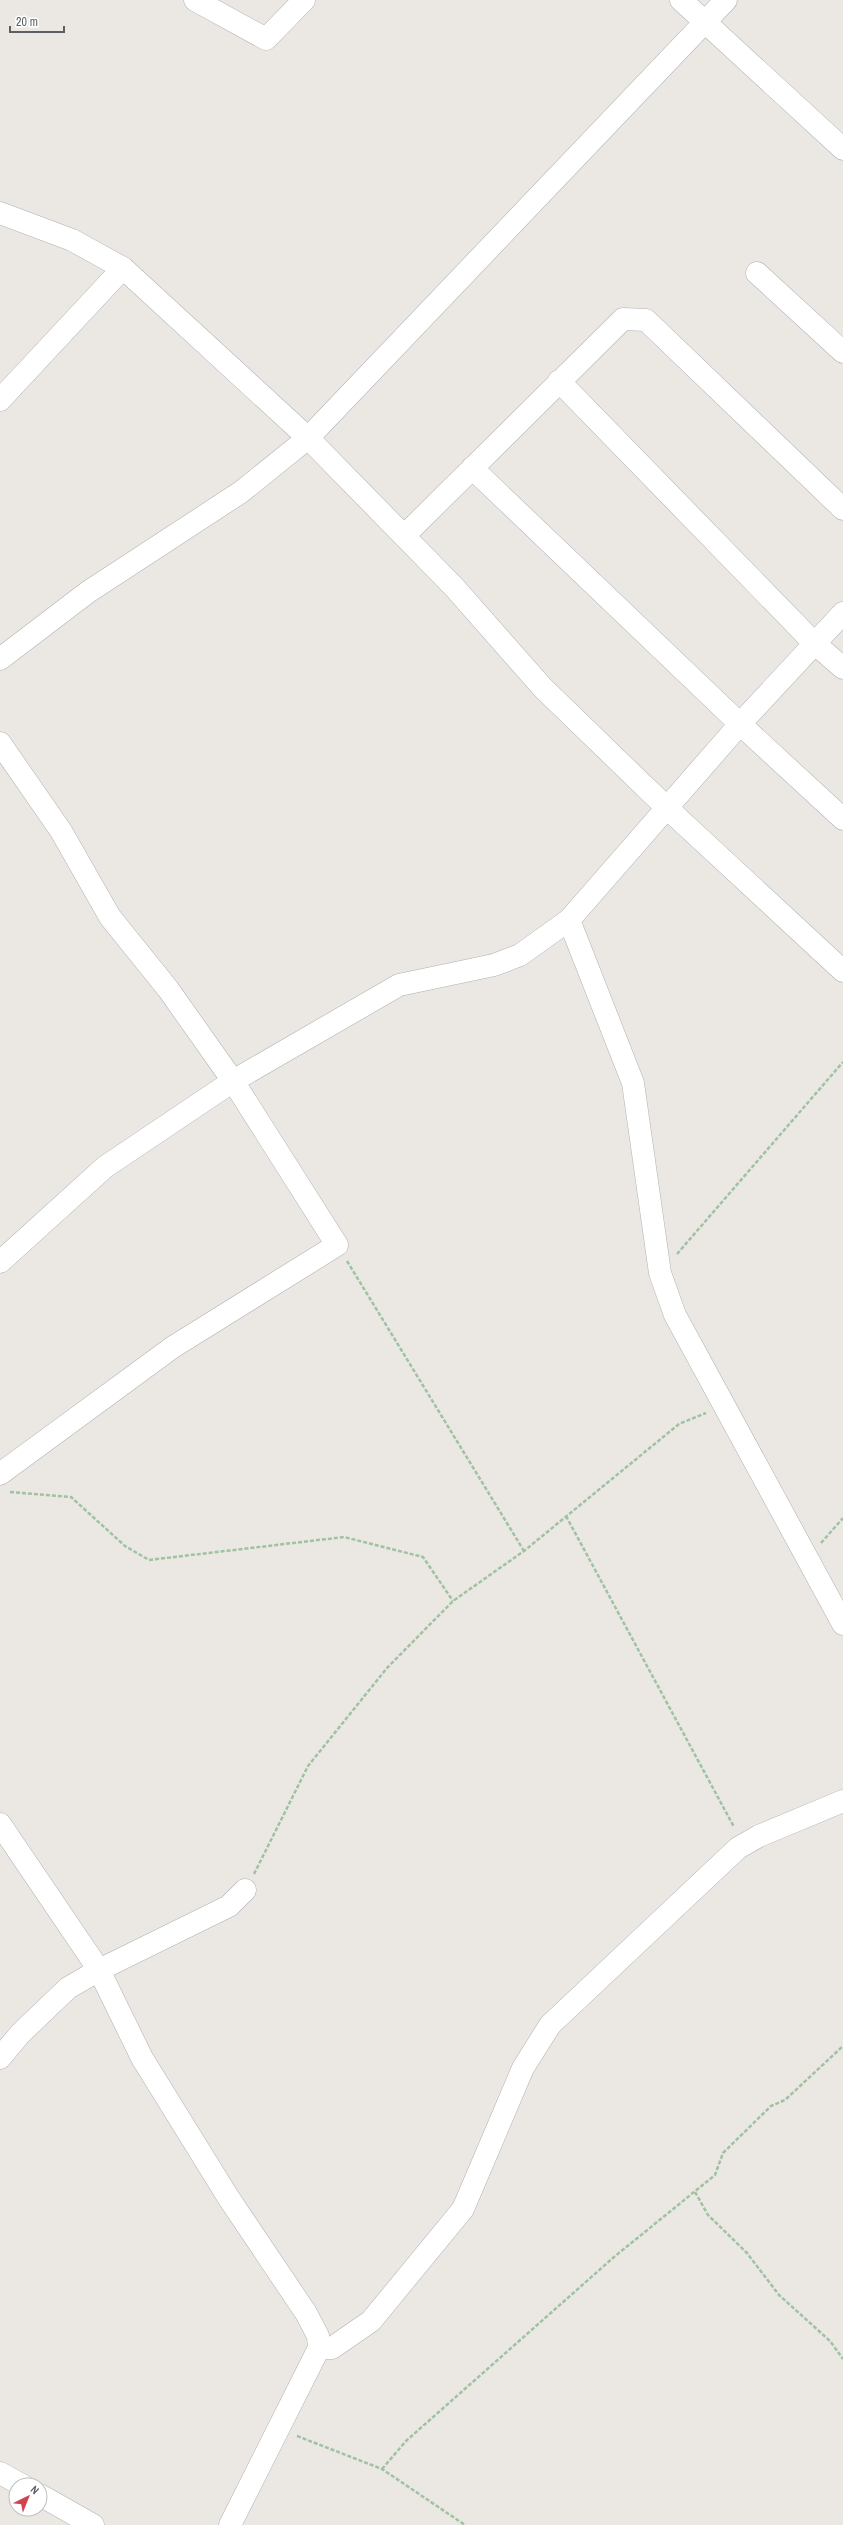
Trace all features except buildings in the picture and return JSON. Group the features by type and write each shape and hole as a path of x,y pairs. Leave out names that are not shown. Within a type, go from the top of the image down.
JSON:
{"street":[{"path":"195,0 266,39 304,0"},
{"path":"681,0 843,149"},
{"path":"0,659 88,592 241,492 308,438 726,0"},
{"path":"0,213 72,240 123,268 308,438 454,587 543,688 667,808 843,971"},
{"path":"0,400 123,268"},
{"path":"757,273 843,352"},
{"path":"404,536 623,318 646,320 843,509"},
{"path":"559,381 814,643 843,668"},
{"path":"472,468 740,724 843,819"},
{"path":"0,1262 104,1167 233,1081 399,985 494,965 520,955 569,920 740,724 843,613"},
{"path":"0,743 61,831 110,917 168,989 233,1081 337,1245 173,1347 4,1483"},
{"path":"569,920 633,1083 660,1273 675,1315 723,1407 843,1624"},
{"path":"319,2348 332,2348 371,2321 464,2209 523,2068 550,2025 717,1866 744,1845 759,1836 843,1801"},
{"path":"0,1824 99,1970 142,2058 228,2197 306,2313 318,2336 319,2348 230,2525"},
{"path":"0,2058 20,2034 68,1988 99,1970 229,1906 245,1890"},
{"path":"48,2500 93,2525"}],"path":[{"path":"660,1273 843,1062"},
{"path":"337,1245 524,1551"},
{"path":"245,1890 308,1766 387,1668 452,1601 524,1551 679,1424 723,1407"},
{"path":"4,1483 71,1497 125,1546 149,1560 344,1537 423,1557 452,1601"},
{"path":"566,1516 744,1845"},
{"path":"807,1558 843,1518"},
{"path":"382,2469 406,2441 602,2268 715,2175 723,2153 771,2106 785,2100 843,2046"},
{"path":"695,2192 708,2215 747,2253 778,2295 830,2341 843,2359"},
{"path":"278,2429 382,2469 465,2525"}]}
